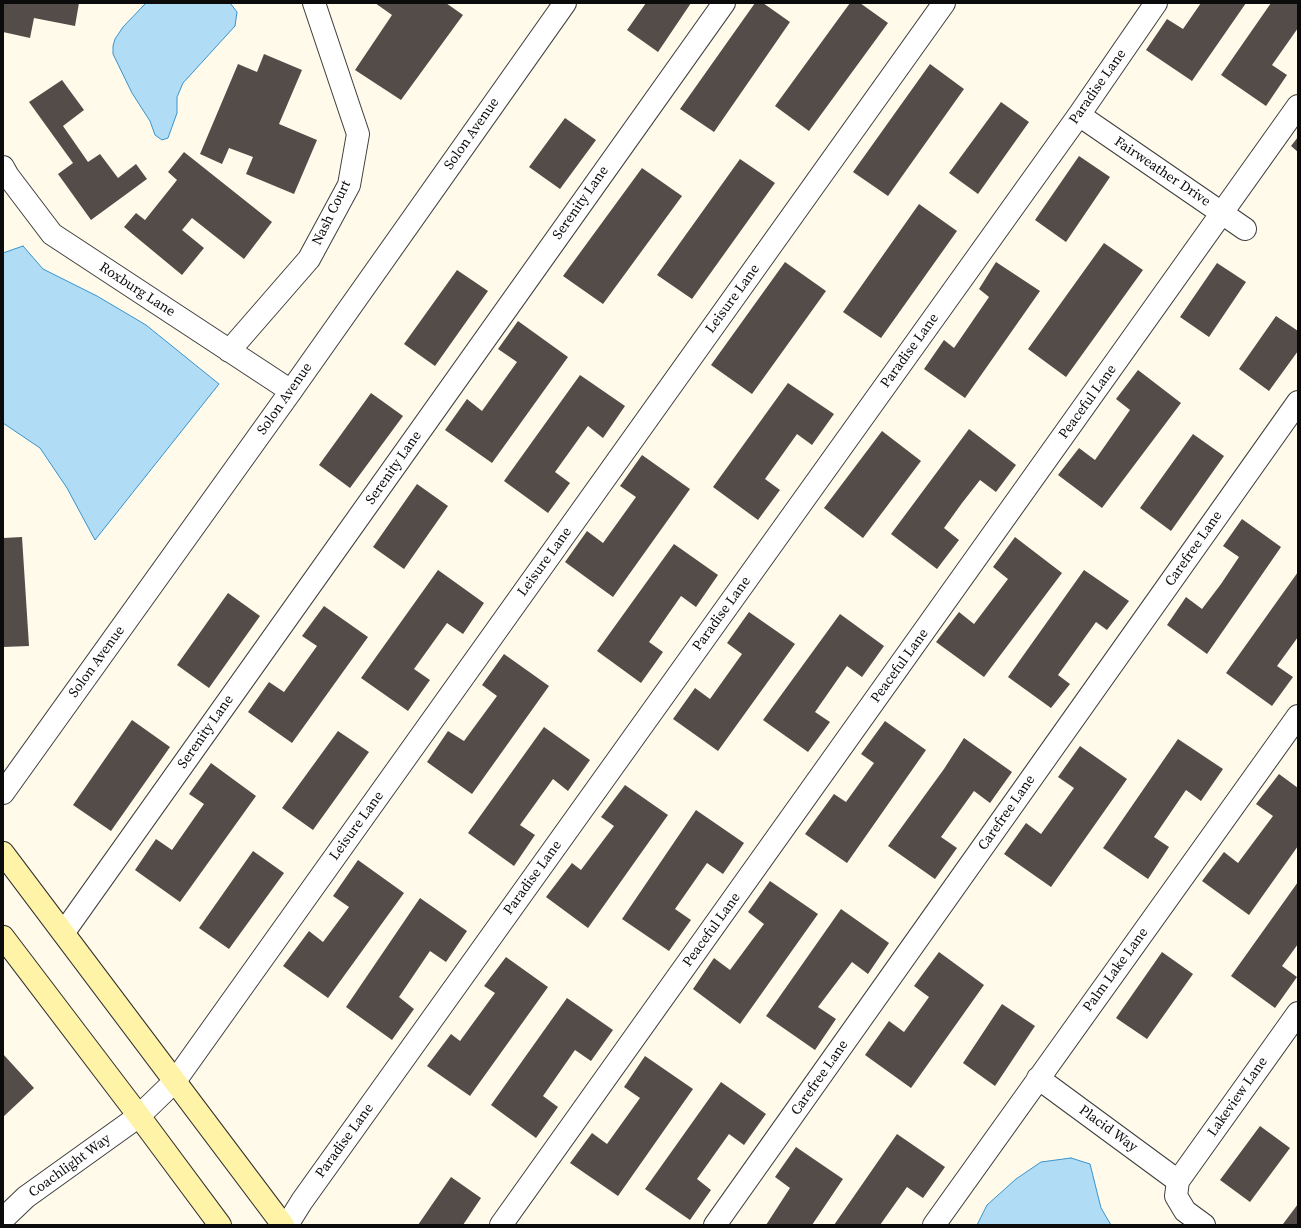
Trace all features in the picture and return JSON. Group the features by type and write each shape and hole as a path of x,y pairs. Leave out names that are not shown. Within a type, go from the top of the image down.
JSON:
{"main road":[{"path":"3,853 64,932 283,1225"},
{"path":"3,937 220,1225"}],"street":[{"name":"Nash Court","path":"229,351 309,259 349,185 358,134 314,3"},
{"name":"Solon Avenue","path":"3,793 291,391 565,3"},
{"name":"Serenity Lane","path":"64,932 724,3"},
{"name":"Leisure Lane","path":"139,1116 175,1081 944,3"},
{"name":"Paradise Lane","path":"287,1225 302,1201 1079,115 1156,3"},
{"name":"Peaceful Lane","path":"501,1225 1223,214 1298,106"},
{"name":"Fairweather Drive","path":"1079,115 1245,229"},
{"name":"Roxburg Lane","path":"5,174 52,234 291,391"},
{"name":"Carefree Lane","path":"716,1225 1298,402"},
{"name":"Palm Lake Lane","path":"934,1225 1298,716"},
{"name":"Lakeview Lane","path":"1178,1181 1298,1013"},
{"name":"Placid Way","path":"1038,1078 1178,1181"},
{"name":"Coachlight Way","path":"3,1219 26,1197 139,1116"},
{"path":"1178,1181 1176,1196 1185,1211 1204,1225"}],"water":[{"path":"146,3 230,3 237,12 235,26 183,83 177,97 177,113 168,138 162,140 155,135 150,121 132,93 113,54 115,39 123,27"},
{"path":"23,246 43,269 97,296 146,325 219,384 95,540 67,488 40,448 3,423 3,253"},
{"path":"1071,1158 1090,1164 1101,1208 1111,1225 977,1225 987,1205 1016,1179 1041,1162"}],"building":[{"path":"3,3 79,3 75,26 34,18 30,38 3,32"},
{"path":"375,3 446,3 463,15 401,100 355,70 392,15"},
{"path":"646,3 691,3 658,52 627,30"},
{"path":"755,3 763,3 790,22 714,132 680,109"},
{"path":"850,3 860,3 888,23 809,131 775,106"},
{"path":"1201,3 1246,3 1192,81 1146,50 1167,19 1183,29"},
{"path":"1271,3 1298,3 1298,28 1272,65 1287,75 1266,106 1221,75"},
{"path":"264,54 302,70 279,124 317,140 294,194 246,174 253,157 229,148 222,164 200,154 238,64 257,72"},
{"path":"930,64 964,89 888,196 853,172"},
{"path":"62,80 84,110 63,126 88,162 100,154 118,178 136,164 147,179 91,220 58,174 73,163 29,102"},
{"path":"1001,102 1029,122 978,194 949,173"},
{"path":"565,118 596,140 560,189 529,167"},
{"path":"1298,137 1298,152 1291,146"},
{"path":"184,152 272,222 244,259 192,218 182,230 204,248 182,275 124,227 136,213 145,220 177,180 168,172"},
{"path":"1079,156 1110,177 1066,242 1035,220"},
{"path":"740,159 775,183 692,299 657,275"},
{"path":"642,168 682,196 603,304 563,276"},
{"path":"919,204 957,231 881,338 843,312"},
{"path":"1104,243 1143,270 1066,377 1028,349"},
{"path":"785,262 826,291 752,394 711,365"},
{"path":"996,262 1040,291 965,398 924,369 944,340 954,348 989,297 979,289"},
{"path":"1217,263 1246,282 1209,337 1180,317"},
{"path":"457,270 488,291 435,366 404,344"},
{"path":"1276,316 1298,331 1298,351 1269,391 1239,369"},
{"path":"518,321 568,357 492,463 445,430 467,399 482,411 517,362 498,349"},
{"path":"1138,370 1181,403 1102,508 1058,475 1079,448 1095,460 1130,410 1116,399"},
{"path":"580,375 625,406 603,438 588,426 555,472 570,483 548,513 504,481"},
{"path":"788,383 834,414 812,445 797,434 765,479 780,490 758,520 713,487"},
{"path":"371,393 403,416 350,488 319,465"},
{"path":"969,429 1016,465 996,492 980,480 962,503 944,528 959,540 937,569 891,534"},
{"path":"882,431 921,461 863,538 824,508"},
{"path":"1193,434 1224,456 1171,531 1140,508"},
{"path":"642,455 690,489 613,597 565,562 587,531 603,543 636,497 620,486"},
{"path":"417,484 448,506 404,569 373,547"},
{"path":"1242,519 1281,547 1207,654 1167,625 1186,597 1202,609 1221,584 1239,557 1223,546"},
{"path":"22,537 29,646 3,647 3,538"},
{"path":"1015,537 1062,573 984,677 936,642 959,612 974,624 1008,579 993,567"},
{"path":"674,544 718,575 696,607 681,596 649,642 663,652 641,683 597,651"},
{"path":"438,570 484,603 463,634 447,623 414,669 430,680 408,711 361,678"},
{"path":"1084,570 1129,601 1107,630 1096,622 1058,675 1070,684 1051,708 1008,677"},
{"path":"1298,572 1298,637 1277,666 1293,677 1272,706 1226,673"},
{"path":"228,593 260,616 209,688 177,665"},
{"path":"324,606 368,637 292,743 248,712 269,682 284,692 317,646 302,636"},
{"path":"749,612 795,644 718,751 673,719 695,688 710,699 742,654 727,643"},
{"path":"840,614 884,646 862,677 847,666 815,712 830,722 808,752 763,720"},
{"path":"504,654 549,686 472,794 427,762 448,731 464,741 497,696 482,685"},
{"path":"132,720 170,747 111,831 73,805"},
{"path":"885,721 926,750 847,863 805,834 834,794 846,802 874,763 861,754"},
{"path":"544,727 590,760 568,791 553,779 520,825 535,835 514,866 468,833"},
{"path":"338,731 369,752 313,830 282,808"},
{"path":"964,738 1012,772 990,803 974,791 941,837 957,848 935,879 888,846 944,769"},
{"path":"1178,739 1223,769 1201,801 1186,790 1154,837 1169,847 1148,879 1103,848"},
{"path":"1080,746 1127,779 1051,887 1004,854 1026,823 1041,834 1074,788 1058,777"},
{"path":"211,763 256,796 180,902 135,870 156,839 172,850 204,804 189,794"},
{"path":"1279,774 1298,788 1298,846 1249,915 1202,881 1224,852 1238,863 1273,816 1256,804"},
{"path":"625,785 668,815 588,928 546,897 572,863 581,870 614,826 601,817"},
{"path":"696,810 744,843 723,874 707,863 675,909 691,920 669,951 622,919"},
{"path":"253,851 284,873 229,949 199,928"},
{"path":"358,860 404,893 328,998 283,966 309,931 323,942 349,907 333,896"},
{"path":"770,881 818,914 740,1024 693,989 714,958 730,970 764,924 748,912"},
{"path":"1298,882 1298,944 1282,966 1297,977 1275,1008 1231,976"},
{"path":"420,898 467,931 446,962 430,951 399,997 414,1009 392,1040 346,1007"},
{"path":"841,909 889,943 868,974 852,962 818,1007 836,1019 815,1050 766,1016"},
{"path":"939,952 984,985 911,1088 865,1055 889,1021 904,1032 929,997 914,986"},
{"path":"1162,952 1193,974 1147,1039 1116,1018"},
{"path":"506,957 548,987 470,1096 427,1066 451,1034 460,1041 495,993 484,986"},
{"path":"567,998 613,1030 591,1061 575,1050 543,1096 558,1107 536,1138 491,1105"},
{"path":"1002,1004 1035,1026 995,1086 963,1063"},
{"path":"3,1054 34,1088 3,1117"},
{"path":"645,1056 693,1089 618,1196 570,1163 592,1133 607,1144 640,1098 624,1087"},
{"path":"721,1082 766,1114 744,1145 729,1134 697,1179 711,1190 690,1220 645,1189"},
{"path":"1260,1126 1290,1148 1250,1202 1220,1180"},
{"path":"897,1134 945,1167 923,1198 907,1187 880,1225 834,1225"},
{"path":"796,1147 843,1179 812,1225 766,1225 790,1188 775,1177"},
{"path":"451,1177 481,1198 463,1225 418,1225"},
{"path":"1298,1204 1298,1225 1284,1225 1283,1224"}]}
